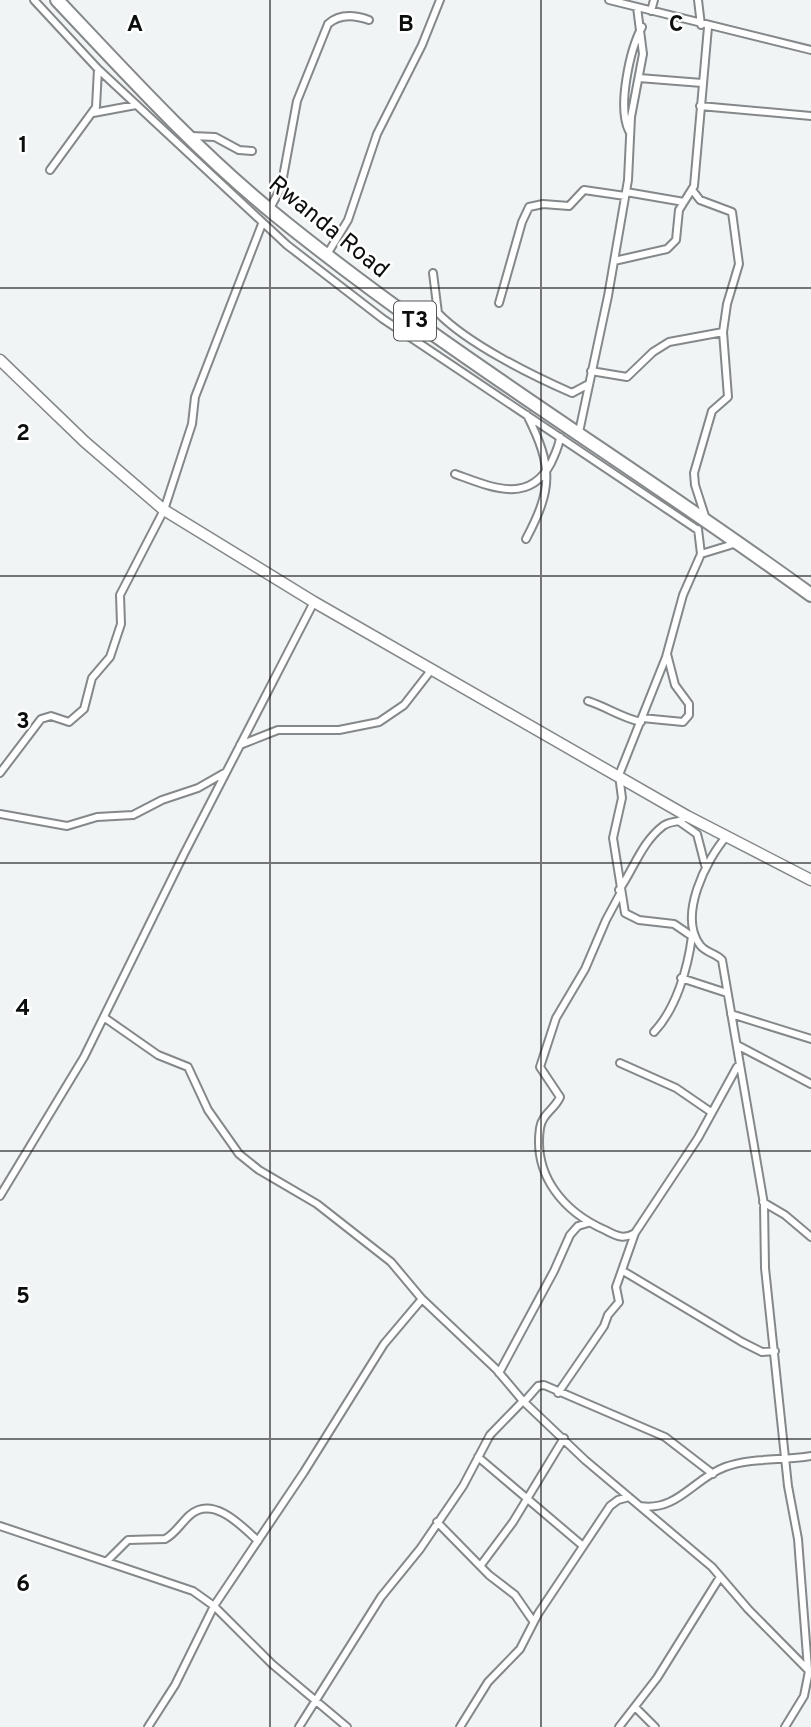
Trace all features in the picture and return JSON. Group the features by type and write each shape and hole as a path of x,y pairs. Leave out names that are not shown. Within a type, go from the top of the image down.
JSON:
{"highway":[{"name":"Rwanda Road","path":"57,0 150,99 269,210 326,256 396,309 690,507 811,595"}],"street":[{"path":"34,0 98,69 262,224 383,318 698,530"},
{"path":"326,256 348,220 377,134 422,45 440,0"},
{"path":"609,0 705,26 811,50"},
{"path":"651,11 654,0"},
{"path":"614,261 672,245 684,202 692,191 705,26 698,0"},
{"path":"579,432 625,194 630,133 643,54 642,27 637,7"},
{"path":"269,210 281,188 298,101 328,24 343,16 369,20"},
{"path":"630,133 624,120 629,68 642,27"},
{"path":"50,170 93,113 99,94 98,69"},
{"path":"639,78 702,83"},
{"path":"93,113 111,112 136,105"},
{"path":"700,106 811,116"},
{"path":"191,136 215,137 239,150 252,152"},
{"path":"499,303 522,222 529,207 542,204 569,206 584,190 684,202"},
{"path":"692,191 700,200 727,208 734,217 739,271 727,303 723,332 728,397 712,411 694,473 705,518"},
{"path":"0,773 41,719 51,716 69,722 84,709 92,678 110,657 121,624 120,595 164,510 192,424 195,397 262,224"},
{"path":"433,273 438,313 456,329 494,353 567,391 575,393 587,385"},
{"path":"591,371 627,377 660,346 679,339 723,332"},
{"path":"0,360 85,442 164,510 314,602 433,667 619,775 683,819 694,830 700,838 705,865 693,920 694,938 667,1016 654,1032"},
{"path":"526,414 539,438 548,469 546,497 526,539"},
{"path":"455,474 499,488 517,489 543,478 559,447 561,437"},
{"path":"690,507 698,530 701,554 683,595 667,653 619,775 622,798 613,838 625,913 631,917 667,922 694,938 706,951 721,958 764,1202 764,1247 785,1457 798,1539 809,1671 802,1700 785,1727"},
{"path":"701,554 739,542"},
{"path":"0,1196 62,1097 105,1018 314,602"},
{"path":"588,701 609,708 616,715 641,720 683,722 689,715 689,704 676,685 667,653"},
{"path":"240,746 278,730 339,730 379,722 404,705 433,667"},
{"path":"0,814 67,826 97,817 133,814 162,800 198,788 228,771"},
{"path":"635,1233 623,1238 587,1223 569,1210 543,1171 541,1125 560,1097 540,1067 556,1018 586,969 636,856 665,825 683,819 726,837 811,880"},
{"path":"705,865 726,837"},
{"path":"681,978 727,993"},
{"path":"731,1014 811,1039"},
{"path":"105,1018 158,1055 188,1067 204,1103 239,1154 258,1170 317,1204 352,1234 382,1254 422,1299 499,1373 523,1402 638,1506 690,1546 809,1671"},
{"path":"737,1045 811,1084"},
{"path":"558,1392 619,1302 616,1289 635,1233 730,1086 739,1062"},
{"path":"620,1063 676,1088 711,1112"},
{"path":"764,1202 785,1215 811,1237"},
{"path":"499,1373 554,1271 570,1235 578,1226 587,1223"},
{"path":"623,1271 742,1342 762,1352 775,1351"},
{"path":"148,1727 174,1685 214,1606 384,1344 422,1299"},
{"path":"299,1727 382,1597 420,1549 463,1486 490,1435 541,1385 666,1437 713,1474"},
{"path":"481,1565 527,1500 564,1438"},
{"path":"638,1506 659,1508 730,1466 785,1457 811,1456"},
{"path":"478,1457 583,1546"},
{"path":"460,1727 488,1682 520,1649 533,1621 613,1503 615,1486"},
{"path":"613,1503 629,1497"},
{"path":"107,1561 128,1539 165,1539 194,1512 209,1509 229,1516 258,1541"},
{"path":"437,1522 515,1595 533,1621"},
{"path":"0,1526 184,1586 214,1606 263,1656 347,1727"},
{"path":"619,1727 635,1707 720,1577"},
{"path":"802,1700 811,1695"},
{"path":"635,1707 655,1727"}]}
